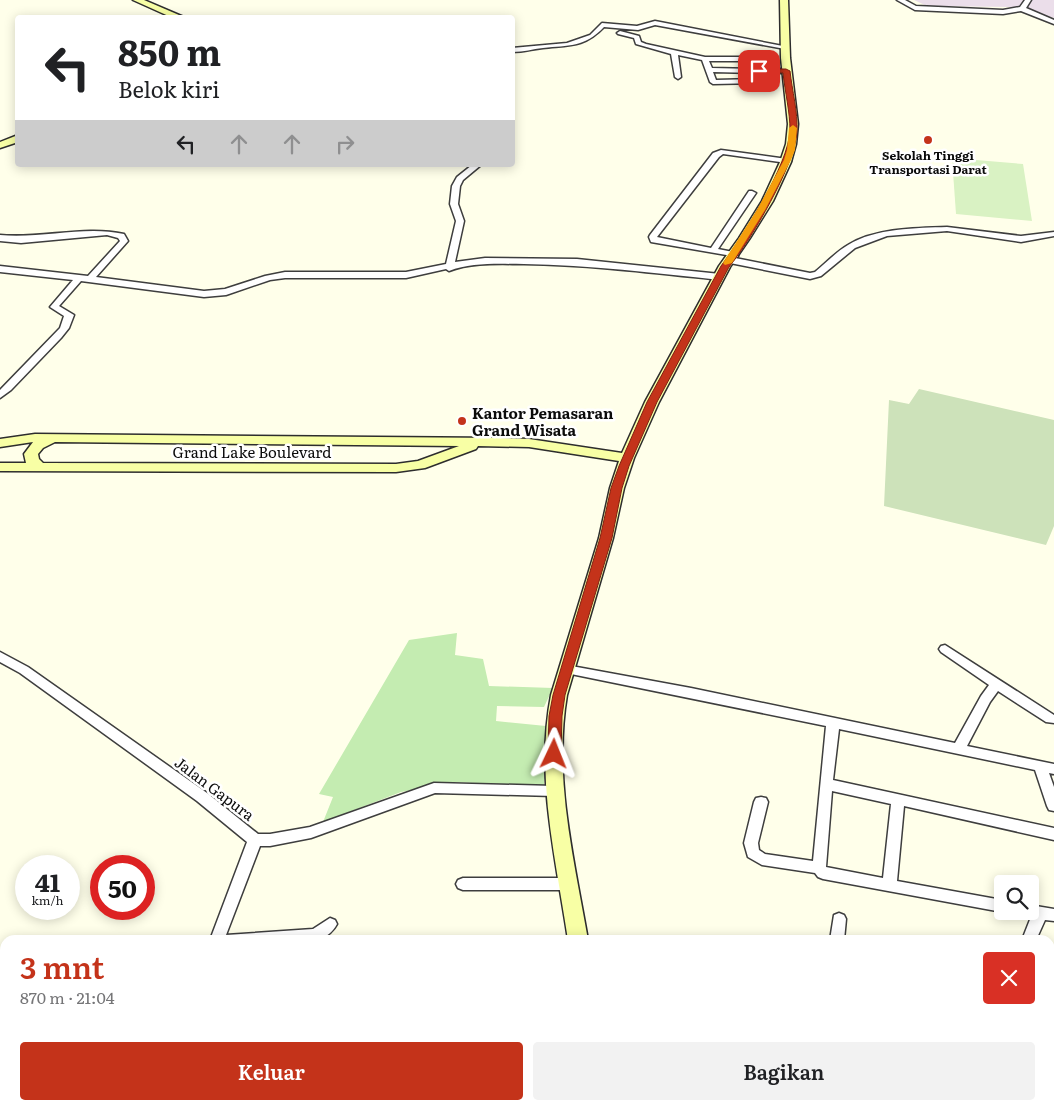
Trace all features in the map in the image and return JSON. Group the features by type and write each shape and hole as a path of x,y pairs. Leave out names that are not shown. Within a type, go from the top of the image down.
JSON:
{"main road":[{"path":"137,0 174,15"},
{"path":"577,935 554,791 555,716 566,670 606,538 616,488 627,458 652,402 720,276 788,160 794,130 786,71 784,0"},
{"path":"0,144 15,139"},
{"name":"Grand Lake Boulevard","path":"0,442 20,438 54,438 500,442 568,448 627,458"},
{"path":"40,466 32,461 33,450 43,442 54,438"},
{"name":"Grand Lake Boulevard","path":"0,466 396,468 420,465 472,446 500,442"},
{"path":"0,448 4,450 5,454 0,460"}],"street":[{"path":"900,0 915,8 1003,12 1022,9 1054,22"},
{"path":"1022,9 1028,0"},
{"path":"515,44 565,46 592,36 602,25 638,28 647,24 655,24 785,47"},
{"path":"598,29 637,37 639,44 705,59 757,59 759,60 760,82 714,83 705,59"},
{"path":"515,50 528,50 542,46"},
{"path":"674,53 678,77"},
{"path":"709,70 786,71"},
{"path":"788,160 729,152 716,155 653,237 654,240 713,250 732,258 810,276 818,274 852,246 885,234 947,229 1021,239 1054,234"},
{"path":"449,268 460,221 454,204 456,186 460,179 475,167"},
{"path":"713,250 752,193"},
{"path":"0,238 21,240 107,233 121,236 124,241 90,279"},
{"path":"0,270 210,294 226,292 268,278 284,275 406,275 449,268 469,262 485,261 577,262 720,276"},
{"path":"0,395 64,328 69,315 54,307 79,278"},
{"path":"945,649 996,685 1051,718"},
{"name":"Jalan Gapura","path":"0,656 24,670 202,797 255,840 270,840 310,832 434,788 554,791"},
{"path":"566,670 1054,769"},
{"path":"959,749 985,699 996,685"},
{"path":"819,868 833,723"},
{"path":"1040,766 1054,806"},
{"path":"826,784 1054,834"},
{"path":"889,885 898,800"},
{"path":"761,802 751,843 753,852 762,859 819,868 823,873 994,905"},
{"path":"219,935 255,840"},
{"path":"463,884 569,884"},
{"path":"1031,935 1041,913"},
{"path":"837,935 838,918"},
{"path":"315,935 330,924"}],"shaded area":[{"path":"914,0 1054,0 1054,18 1012,7 927,6"}],"green space":[{"path":"952,158 1023,164 1032,221 956,214"},
{"path":"919,389 1054,420 1054,526 1046,545 884,506 889,400 909,404"},
{"path":"457,633 455,655 483,659 489,686 553,688 544,707 497,706 496,721 546,726 544,786 455,782 401,792 323,822 333,797 319,794 409,640"}],"slow traffic":[{"path":"728,263 761,210 788,160 793,128"}],"place":[{"name":"Sekolah Tinggi Transportasi Darat","path":"928,140"},
{"name":"Kantor Pemasaran Grand Wisata","path":"462,421"}],"route":[{"path":"554,754 555,716 559,695 606,538 616,488 624,466 652,402 725,266 734,255 761,210 788,160 794,130 786,71 759,71"}]}
